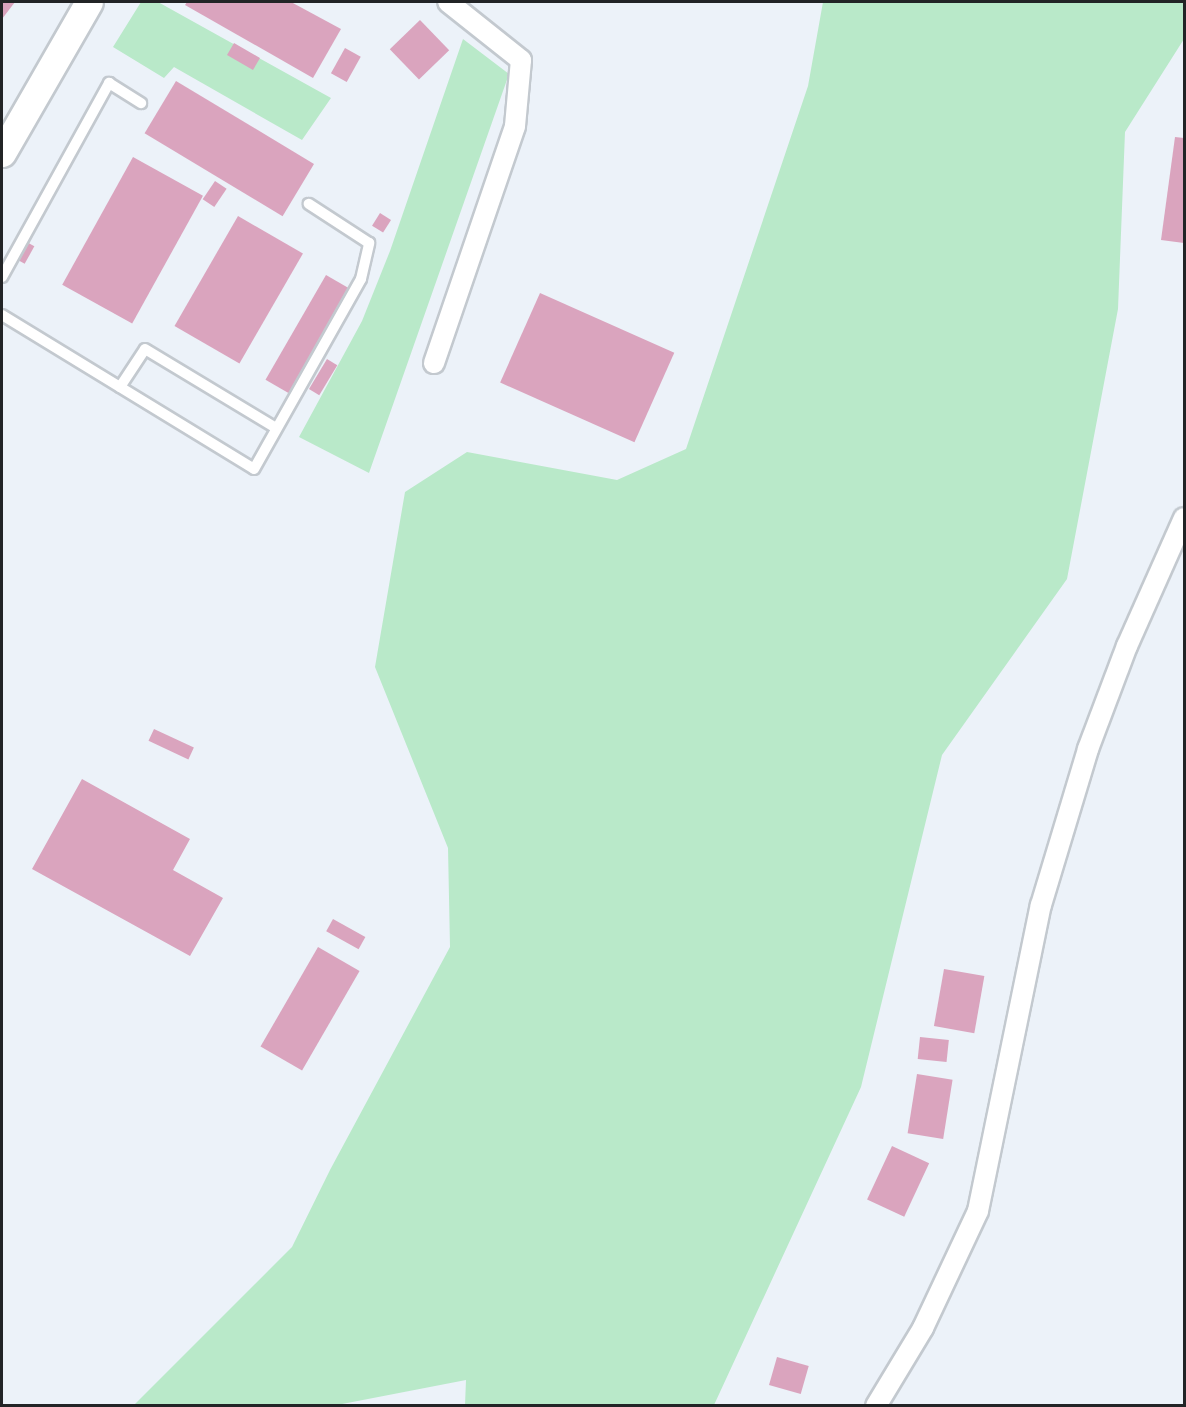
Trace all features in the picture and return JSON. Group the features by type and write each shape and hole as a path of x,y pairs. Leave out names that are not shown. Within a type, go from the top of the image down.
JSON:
{"street":[{"path":"2,153 88,2"},
{"path":"434,363 516,126 521,60 448,2"},
{"path":"876,1406 923,1328 978,1211 1041,905 1088,749 1127,646 1185,518"}],"lane":[{"path":"2,277 109,83 141,103"},
{"path":"2,315 254,469 360,279 369,243 309,204"},
{"path":"120,387 145,349 276,428"}],"green space":[{"path":"141,2 158,2 331,98 302,140 174,67 164,78 113,47"},
{"path":"823,2 1184,2 1184,39 1125,132 1118,309 1067,579 942,755 861,1087 714,1405 465,1405 466,1380 337,1405 134,1405 292,1247 330,1170 450,947 448,848 375,667 405,492 467,452 617,480 686,449 808,86"},
{"path":"463,39 509,74 369,473 299,437 362,321 390,251"}],"building":[{"path":"2,2 15,2 2,19"},
{"path":"187,2 291,2 341,29 313,78 185,5"},
{"path":"420,20 449,50 419,79 390,49"},
{"path":"234,43 260,58 253,70 227,55"},
{"path":"345,48 361,57 347,82 331,73"},
{"path":"176,81 314,164 283,216 145,133"},
{"path":"1175,137 1184,138 1184,243 1161,240"},
{"path":"133,157 203,196 132,323 62,285"},
{"path":"215,181 227,189 214,207 203,199"},
{"path":"380,213 391,220 383,233 372,226"},
{"path":"238,216 303,254 239,363 174,326"},
{"path":"23,240 34,246 25,264 13,257"},
{"path":"326,275 350,289 290,394 266,380"},
{"path":"540,293 674,353 634,442 500,383"},
{"path":"327,359 337,365 319,395 309,389"},
{"path":"154,729 194,748 188,759 149,741"},
{"path":"82,779 190,839 173,870 223,898 190,956 32,869"},
{"path":"333,919 365,937 359,949 326,931"},
{"path":"318,947 360,971 302,1071 260,1047"},
{"path":"944,969 984,976 974,1033 934,1026"},
{"path":"920,1037 949,1040 947,1062 918,1059"},
{"path":"917,1074 953,1080 943,1139 908,1133"},
{"path":"892,1146 929,1163 904,1217 867,1199"},
{"path":"777,1357 809,1366 801,1394 769,1385"}]}
